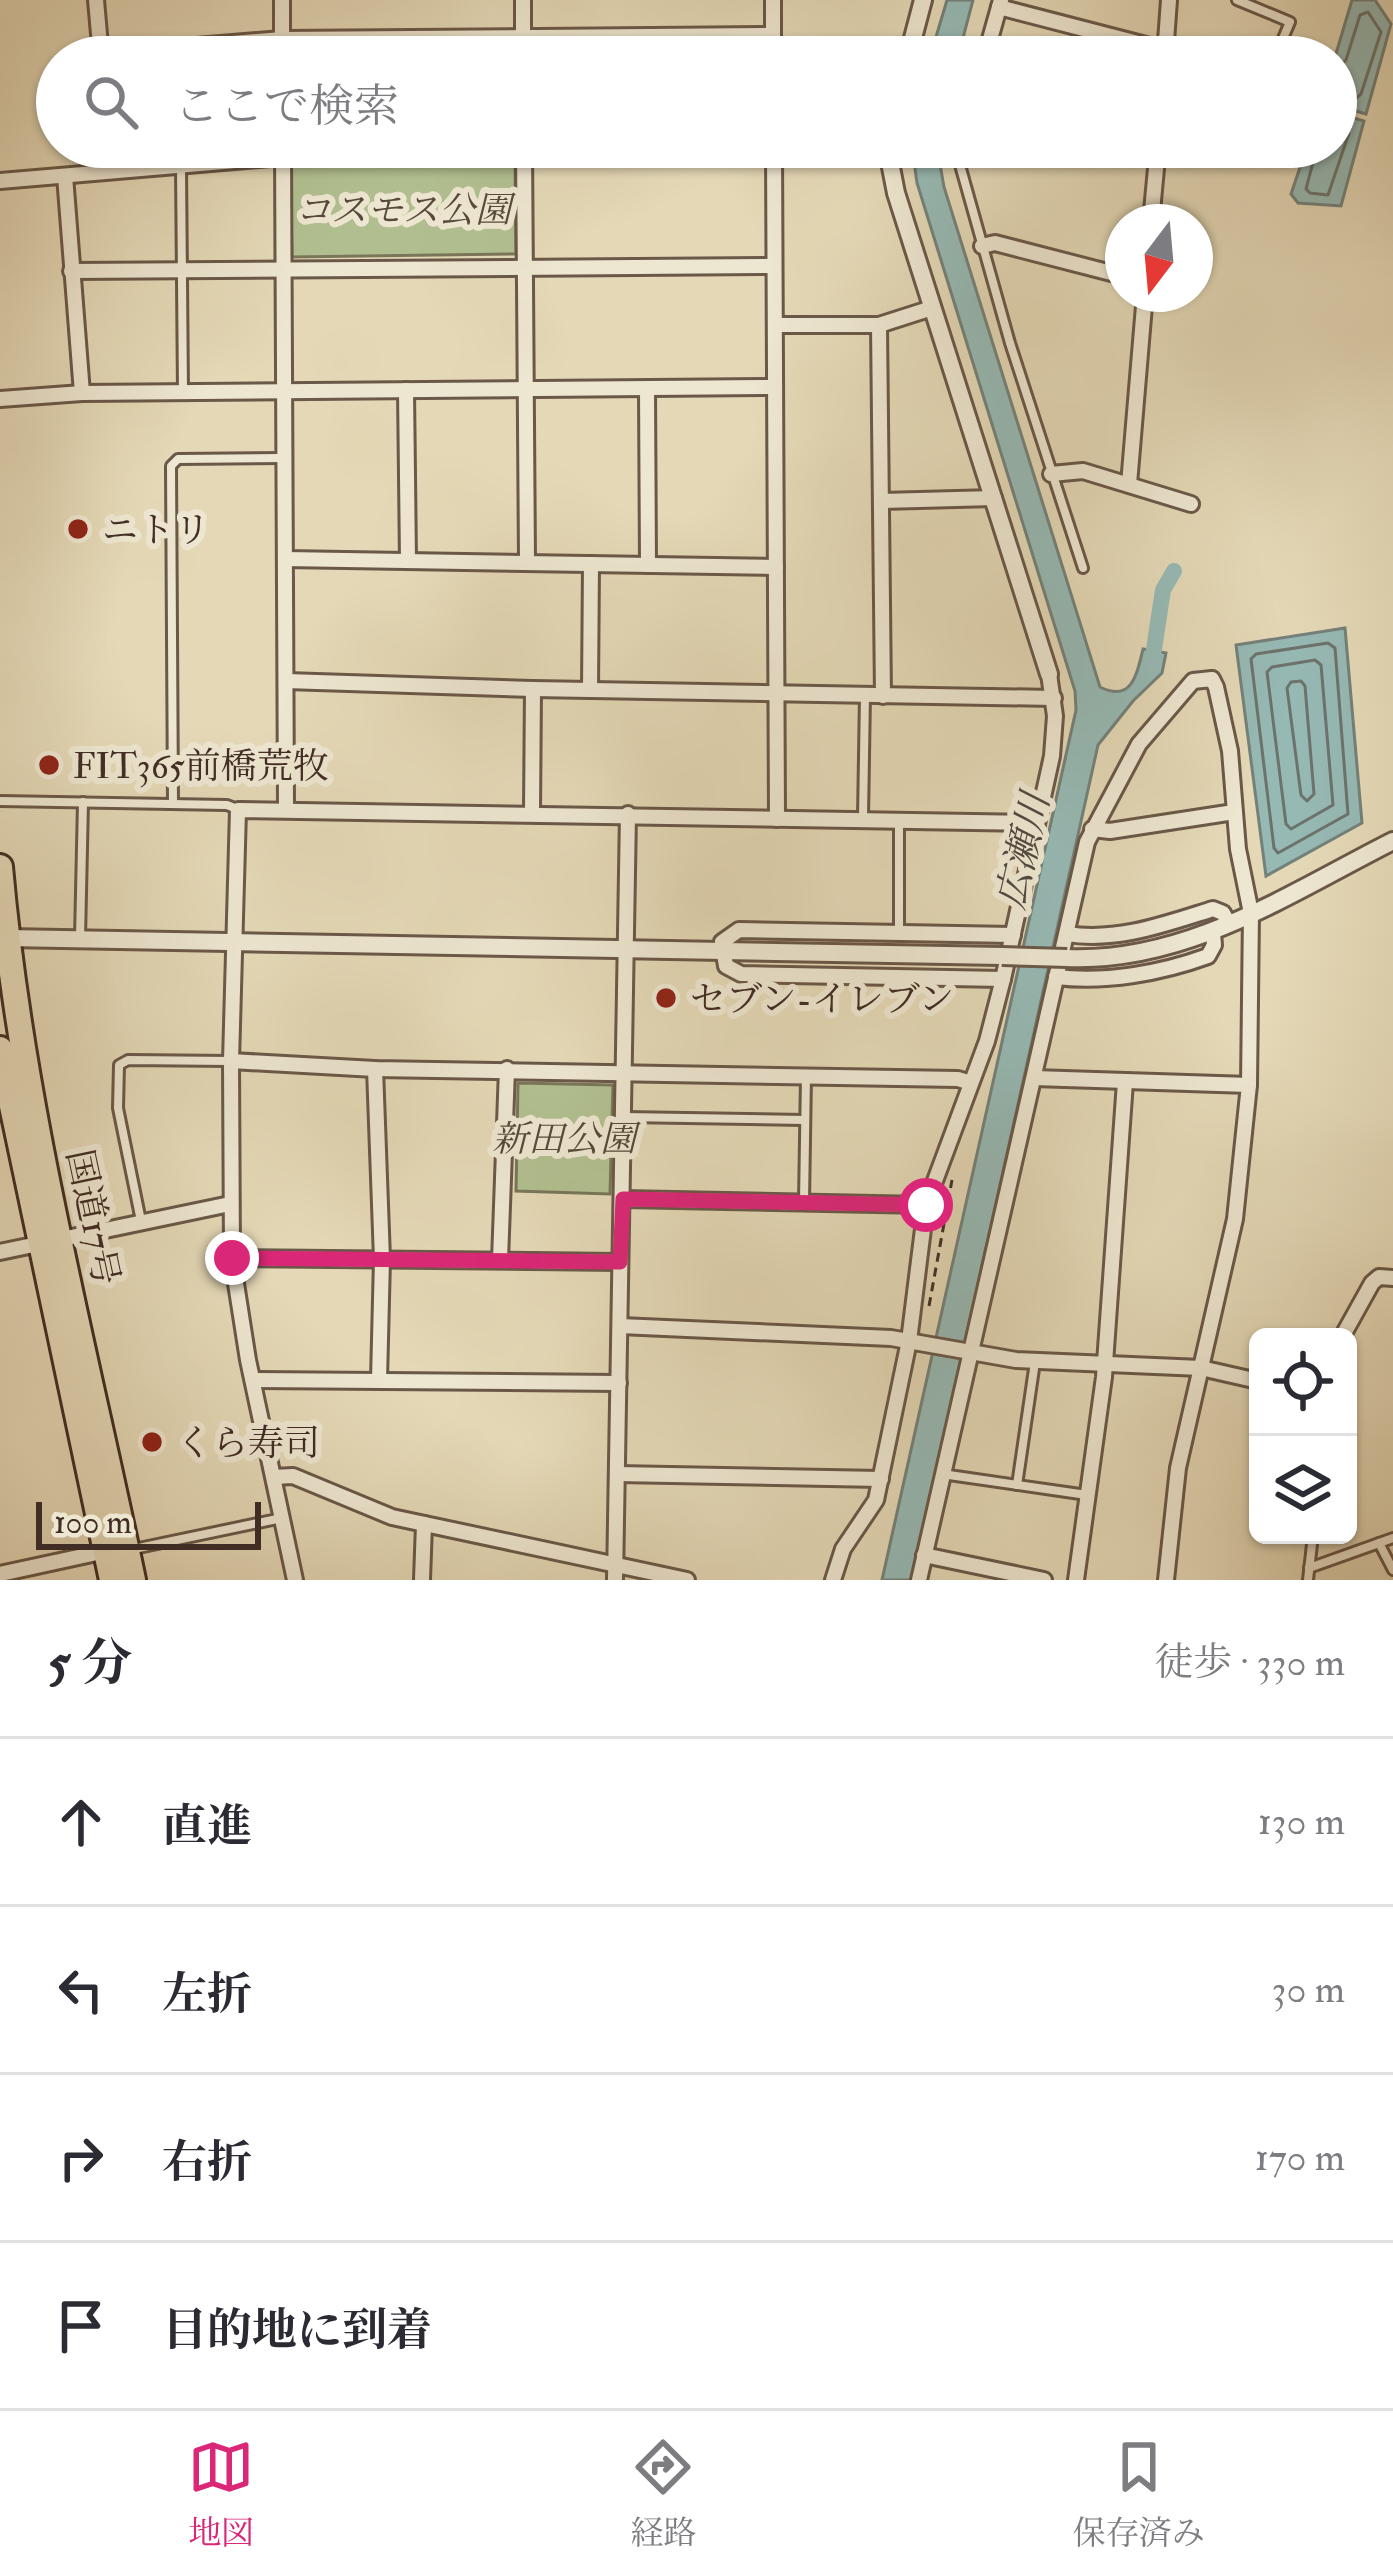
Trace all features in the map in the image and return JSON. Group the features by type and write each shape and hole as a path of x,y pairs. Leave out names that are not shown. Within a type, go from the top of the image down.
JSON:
{"highway":[{"name":"国道17号","path":"0,867 51,1241"},
{"name":"国道17号","path":"0,1048 51,1241 116,1551 133,1580"},
{"name":"国道17号","path":"112,1580 116,1551"}],"street":[{"path":"96,0 99,36"},
{"path":"282,0 282,36"},
{"path":"523,0 523,36 773,34 773,0"},
{"path":"914,36 923,0"},
{"path":"1166,36 1169,0"},
{"path":"992,36 1000,4 1108,36"},
{"path":"0,181 146,168"},
{"path":"283,168 286,808"},
{"path":"524,168 527,562"},
{"path":"774,168 777,818"},
{"path":"833,1580 843,1549 876,1502 921,1343 926,1205 987,1041 1052,756 1054,698 1049,674 890,168"},
{"path":"1152,204 1156,168"},
{"path":"64,176 82,393"},
{"path":"982,246 995,243 1105,271"},
{"path":"71,271 774,266"},
{"path":"776,325 880,325 932,308"},
{"path":"1130,484 1144,312"},
{"path":"880,325 883,696"},
{"path":"0,399 82,393 776,387"},
{"path":"647,389 648,565"},
{"path":"406,390 408,561"},
{"path":"1052,474 1083,471 1192,504"},
{"path":"882,501 994,498"},
{"path":"285,559 776,567"},
{"path":"590,690 591,564"},
{"path":"919,1580 967,1352 1092,829 1139,744 1193,681 1201,678 1215,682 1230,752 1234,812 1251,913 1249,1085 1235,1219 1178,1468 1166,1580"},
{"path":"286,681 1054,698"},
{"path":"532,689 532,812"},
{"path":"295,1580 232,1258 231,1061 238,810 1037,823"},
{"path":"1092,829 1110,831 1234,812"},
{"path":"615,1572 628,814"},
{"path":"7,938 1067,958 1128,954 1221,928 1393,841"},
{"path":"1056,977 1134,974 1204,958 1221,928 1218,910 1123,934 1066,934"},
{"path":"1003,979 733,972 721,951 722,941 734,931 759,930 1013,935"},
{"path":"231,1061 375,1069 958,1079 970,1083"},
{"path":"375,1069 382,1259 379,1380"},
{"path":"500,1260 507,1069"},
{"path":"1034,1078 1249,1085"},
{"path":"1076,1580 1105,1364 1125,1082"},
{"path":"623,1199 926,1205"},
{"path":"3,1255 230,1204"},
{"path":"232,1258 620,1262"},
{"path":"1347,1328 1372,1283 1379,1277 1393,1278"},
{"path":"620,1326 921,1343 1035,1361 1201,1368 1249,1379"},
{"path":"253,1380 619,1383"},
{"path":"617,1474 881,1479"},
{"path":"274,1477 293,1476 384,1514 615,1572 687,1580"},
{"path":"422,1580 424,1524"},
{"path":"0,1574 116,1551"},
{"path":"924,1555 1044,1580"}],"lane":[{"path":"1237,0 1290,22 1284,36"},
{"path":"181,168 183,392"},
{"path":"961,168 1083,568"},
{"path":"173,804 171,466 178,459 284,458"},
{"path":"863,818 865,695"},
{"path":"0,801 227,805 238,810"},
{"path":"80,940 83,802"},
{"path":"898,933 899,820"},
{"path":"141,1221 118,1108 119,1065 128,1060 231,1061"},
{"path":"804,1203 806,1076"},
{"path":"624,1117 804,1120"},
{"path":"1017,1485 1035,1361"},
{"path":"942,1474 1088,1495"},
{"path":"116,1551 282,1518"},
{"path":"1309,1568 1393,1538"},
{"path":"1308,1580 1311,1544"},
{"path":"1379,1544 1393,1570"}],"path":[{"path":"921,1343 954,1171"}],"green space":[{"name":"コスモス公園","path":"290,168 515,168 516,254 292,257"},
{"name":"新田公園","path":"518,1083 613,1085 610,1194 516,1191"}],"water":[{"path":"947,0 973,0 964,36 936,36"},
{"path":"1352,0 1375,0 1391,24 1366,114 1357,111 1357,36 1341,36"},
{"path":"1357,119 1364,121 1357,147"},
{"path":"915,168 941,168 1100,687 1126,689 1143,649 1166,653 1162,673 1098,745 912,1580 882,1580 1076,710 1075,691"},
{"path":"1300,168 1351,168 1341,206 1298,203 1291,194"},
{"path":"1345,628 1362,823 1266,876 1236,645"}],"waterway":[{"path":"1151,669 1163,590 1174,571"}],"place":[{"name":"ニトリ","path":"78,529"},
{"name":"FIT365前橋荒牧","path":"49,765"},
{"name":"セブン-イレブン","path":"666,998"},
{"name":"くら寿司","path":"152,1442"}],"route":[{"path":"232,1258 620,1262 623,1199 926,1205"}],"water label":[{"name":"広瀬川","path":"1022,851"}]}
